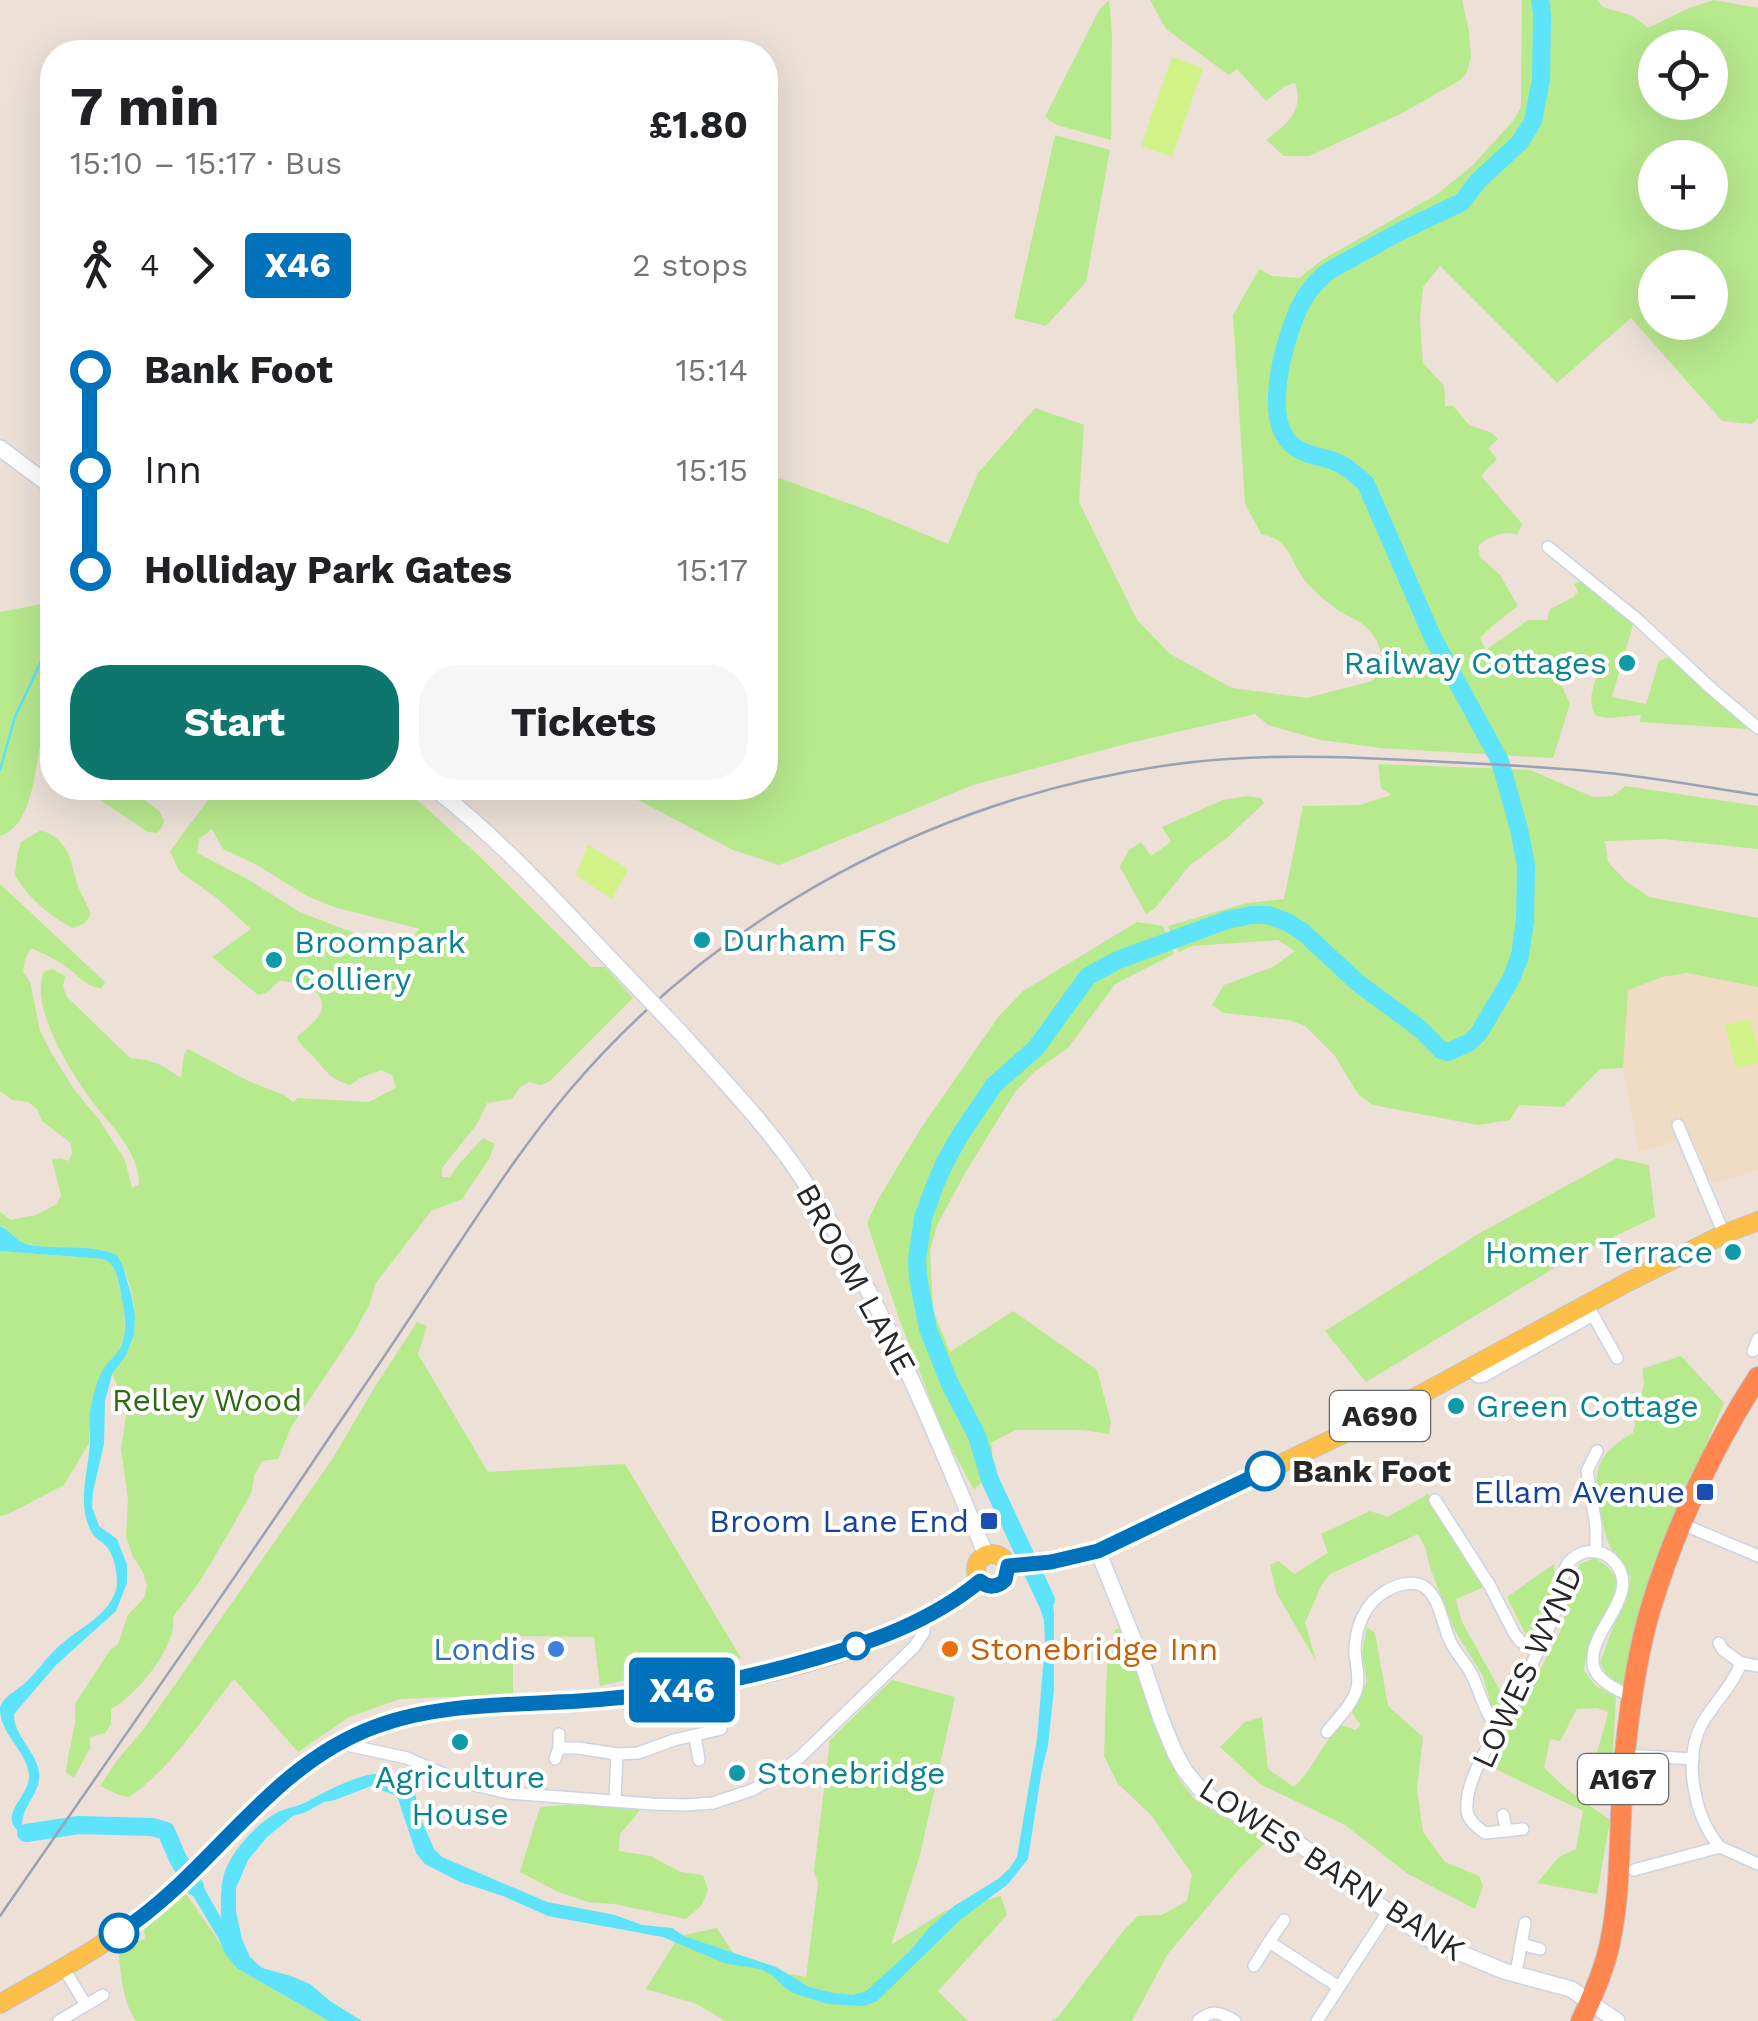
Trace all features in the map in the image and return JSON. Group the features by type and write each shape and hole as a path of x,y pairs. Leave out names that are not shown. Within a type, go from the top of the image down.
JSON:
{"highway":[{"name":"A167","path":"1581,2021 1606,1958 1613,1926 1625,1754 1632,1697 1651,1607 1682,1524 1732,1417 1758,1377"}],"main road":[{"path":"0,448 40,478"},
{"name":"BROOM LANE","path":"448,800 512,856 680,1032 796,1169 852,1258 895,1341 986,1555"},
{"name":"A690","path":"0,2004 138,1920 300,1767 380,1724 440,1712 648,1695 751,1676 847,1649 925,1618 980,1581 992,1587 1002,1584 1008,1576 1008,1566 1051,1562 1098,1551 1380,1416 1589,1309 1724,1234 1758,1221"},
{"name":"LOWES BARN BANK","path":"1098,1551 1161,1719 1185,1771 1200,1788 1216,1801 1300,1845 1388,1912 1449,1949 1565,1987 1616,2021"},
{"path":"980,1581 976,1566 986,1555 997,1554 1008,1566"}],"street":[{"path":"1548,546 1638,620 1758,728"},
{"path":"1678,1125 1724,1234"},
{"path":"1589,1309 1617,1358"},
{"path":"1596,1552 1587,1472 1597,1451"},
{"path":"1573,1468 1587,1472"},
{"path":"1436,1500 1490,1586 1514,1633 1538,1652"},
{"path":"1682,1524 1758,1556"},
{"name":"LOWES WYND","path":"1503,1815 1506,1832 1485,1833 1469,1818 1466,1809 1470,1790 1481,1759 1538,1652 1559,1598 1567,1564 1583,1552 1609,1556 1624,1578 1622,1592 1592,1662 1595,1671 1614,1689 1632,1697"},
{"path":"1327,1732 1358,1686 1355,1648 1363,1612 1381,1593 1409,1583 1422,1586 1433,1596 1452,1645 1471,1674 1489,1718 1498,1727"},
{"path":"337,1744 407,1758 462,1782 508,1793 685,1805 714,1802 770,1780 799,1758 914,1646 924,1632 925,1618"},
{"path":"1719,1643 1741,1663 1758,1666"},
{"path":"1741,1663 1700,1726 1694,1742 1694,1791 1707,1832 1720,1846 1758,1864"},
{"path":"1340,1715 1351,1725"},
{"path":"558,1747 638,1753 721,1729"},
{"path":"695,1736 699,1760"},
{"path":"615,1800 617,1754"},
{"path":"1625,1754 1693,1759"},
{"path":"1506,1832 1524,1829"},
{"path":"1634,1870 1720,1846"},
{"path":"1317,2021 1388,1912"},
{"path":"1254,1966 1284,1920"},
{"path":"1516,1973 1524,1924"},
{"path":"1269,1942 1339,1988"},
{"path":"1521,1944 1540,1949"},
{"path":"63,1967 86,2005"},
{"path":"59,2021 103,1995"},
{"path":"1198,2021 1212,2012 1220,2012 1234,2021"}],"shaded area":[{"path":"1687,973 1758,987 1758,1170 1712,1184 1691,1136 1639,1152 1623,1068 1627,990"}],"green space":[{"path":"1109,0 1111,140 1057,125 1045,117 1099,10"},
{"path":"1150,0 1462,0 1471,58 1460,80 1404,112 1309,156 1284,156 1266,140 1287,122 1295,109 1295,83 1266,101 1237,69 1229,75 1166,29"},
{"path":"1522,0 1597,0 1603,7 1633,16 1648,28 1714,0 1758,8 1758,418 1752,424 1722,421 1650,340 1728,340 1728,250 1638,250 1638,326 1631,318 1557,383 1440,266 1423,287 1420,320 1423,363 1444,386 1445,406 1453,406 1469,425 1498,439 1488,448 1497,459 1482,477 1522,524 1517,535 1496,535 1478,546 1480,557 1500,575 1518,606 1480,638 1486,650 1528,620 1547,620 1550,609 1574,597 1578,591 1574,584 1581,581 1634,622 1612,697 1646,704 1659,661 1668,657 1749,729 1640,722 1641,715 1596,716 1591,699 1599,670 1553,658 1553,667 1570,704 1553,758 1381,748 1321,740 1268,725 1255,714 973,785 779,865 733,850 638,800 778,800 779,478 948,544 978,473 1035,408 1084,425 1079,502 1137,620 1170,654 1232,688 1307,698 1372,681 1383,665 1372,634 1310,586 1284,546 1262,535 1245,504 1233,315 1259,269 1272,276 1299,278 1322,260 1436,195 1472,166 1521,107"},
{"path":"1172,57 1203,68 1172,157 1141,146"},
{"path":"1055,135 1110,150 1086,282 1046,326 1014,318"},
{"path":"40,604 40,748 26,808 11,830 0,836 0,612"},
{"path":"1378,764 1530,770 1593,797 1613,796 1625,786 1758,806 1758,849 1664,839 1605,841 1608,862 1649,897 1758,918 1758,987 1687,973 1662,977 1628,990 1623,1068 1600,1069 1563,1107 1519,1105 1510,1120 1478,1125 1373,1105 1358,1094 1335,1056 1305,1026 1289,1020 1224,1013 1212,1005 1224,985 1273,967 1295,951 1278,940 1192,946 1179,952 1168,926 1247,903 1284,899 1303,806 1360,805 1391,795 1381,788"},
{"path":"1261,798 1264,803 1190,865 1146,914 1120,867 1129,850 1141,842 1151,856 1171,842 1162,827 1223,800"},
{"path":"100,800 145,800 160,812 164,821 157,833 148,832"},
{"name":"Relley Wood","path":"208,800 417,800 591,967 605,967 633,998 550,1081 541,1085 529,1082 512,1099 487,1103 477,1124 442,1168 442,1177 450,1177 483,1138 495,1144 489,1159 462,1199 431,1211 376,1283 354,1333 291,1427 278,1459 262,1461 252,1491 231,1529 173,1617 173,1629 162,1655 143,1681 111,1709 111,1724 105,1733 90,1737 90,1748 74,1778 66,1772 75,1704 110,1650 118,1644 128,1615 144,1598 147,1586 126,1537 128,1500 121,1449 125,1402 112,1374 131,1343 135,1313 129,1282 117,1255 103,1250 21,1243 0,1226 0,1212 11,1220 36,1215 57,1204 61,1195 52,1160 68,1161 72,1154 71,1143 42,1121 37,1109 0,1091 0,884 105,982 102,988 92,986 31,948 25,959 23,972 30,982 40,1031 73,1088 125,1160 132,1188 139,1185 131,1152 76,1077 48,1022 42,1004 44,972 52,969 65,976 63,987 67,997 130,1058 161,1065 181,1078 188,1049 293,1102 298,1098 369,1102 396,1088 392,1075 381,1070 350,1085 344,1083 329,1074 302,1046 297,1037 321,1012 322,1004 309,987 279,981 258,995 212,957 251,929 179,871 170,851","holes":["212,829 223,849 307,896 334,907 420,929 407,942 387,941 365,937 299,912 197,853 199,839"]},
{"path":"41,830 67,851 91,914 84,924 72,928 56,918 33,899 15,875 21,842"},
{"path":"588,845 628,869 612,899 576,875"},
{"path":"1137,922 1163,926 1174,954 1115,984 1068,1048 1034,1072 1015,1092 937,1225 930,1251 933,1310 950,1352 1013,1311 1097,1370 1111,1422 1109,1434 1015,1430 991,1443 989,1468 974,1490 942,1430 867,1223 921,1128 999,1016 1023,991"},
{"path":"1750,1019 1758,1063 1736,1068 1725,1025"},
{"path":"1617,1158 1649,1165 1655,1217 1574,1256 1366,1382 1325,1331 1480,1233"},
{"path":"0,1251 104,1259 111,1263 124,1305 125,1334 118,1353 97,1383 91,1405 89,1443 64,1485 0,1516"},
{"path":"417,1322 427,1326 418,1354 488,1472 625,1464 741,1658 600,1686 594,1637 516,1636 513,1694 400,1699 349,1717 298,1752 234,1679 145,1785 129,1797 100,1786 333,1458"},
{"path":"1681,1356 1724,1403 1663,1542 1647,1589 1624,1686 1609,1679 1600,1663 1631,1578 1606,1537 1597,1475 1604,1457 1633,1433 1644,1382 1642,1369"},
{"path":"1428,1494 1484,1587 1456,1599 1462,1622 1506,1701 1503,1711 1494,1714 1483,1676 1454,1629 1418,1534 1330,1574 1305,1623 1316,1661 1277,1594 1270,1565 1278,1561 1294,1574 1328,1553 1321,1534 1370,1511 1388,1517"},
{"path":"1595,1558 1617,1580 1611,1604 1586,1656 1584,1671 1596,1686 1616,1697 1610,1805 1595,1770 1608,1712 1577,1709 1560,1741 1550,1739 1544,1768 1610,1820 1597,1894 1537,1883 1559,1857 1576,1849 1583,1811 1489,1766 1561,1630 1580,1564"},
{"path":"1554,1564 1547,1611 1537,1639 1529,1641 1507,1597"},
{"path":"1123,1626 1178,1778 1194,1799 1269,1839 1167,1955 1132,2021 1051,2021 1138,1916 1162,1915 1187,1901 1192,1874 1151,1815 1118,1784 1104,1756 1107,1665 1115,1630"},
{"path":"1367,1627 1375,1633 1388,1706 1423,1737 1417,1788 1423,1832 1445,1862 1479,1876 1483,1886 1475,1909 1408,1874 1345,1825 1260,1784 1220,1747 1245,1722 1262,1717 1268,1769 1294,1787 1342,1725 1355,1730 1361,1725 1351,1712 1367,1682 1362,1653"},
{"path":"892,1680 955,1697 920,1855 891,1945 945,1911 1001,1896 1007,1915 938,1991 968,2021 725,2021 697,2004 646,1989 679,1936 717,1928 737,1959 806,1977 830,1740"},
{"path":"540,1807 640,1810 620,1834 619,1851 651,1856 680,1872 703,1875 708,1890 701,1906 686,1919 588,1902 520,1872"},
{"path":"184,1891 238,1969 329,2021 136,2021 125,1995 118,1948 134,1938 145,1939 144,1929"}],"water":[{"path":"0,1226 26,1244 96,1249 117,1255 135,1316 134,1335 112,1374 105,1401 104,1444 92,1507 99,1526 117,1539 127,1565 127,1583 116,1611 56,1665 14,1714 17,1729 39,1772 38,1786 22,1825 26,1829 51,1826 44,1835 28,1840 17,1830 12,1817 29,1776 24,1759 4,1727 0,1708 57,1648 106,1608 116,1590 114,1562 86,1520 84,1496 94,1395 101,1373 122,1344 125,1322 117,1276 108,1261 0,1251"},
{"path":"1045,1579 1054,1612 1054,1689 1028,1859 1008,1884 960,1920 877,2001 864,2006 828,2004 793,1993 760,1969 724,1963 663,1937 548,1916 460,1882 425,1864 416,1853 397,1796 371,1786 293,1816 267,1837 248,1860 236,1888 236,1912 250,1957 262,1968 310,1984 362,2021 329,2021 238,1969 225,1954 188,1887 198,1877 221,1918 225,1871 257,1827 275,1814 340,1785 378,1774 406,1780 415,1790 418,1812 434,1849 442,1857 547,1902 615,1915 642,1925 672,1928 686,1937 776,1967 809,1987 852,1995 866,1991 930,1927 954,1906 998,1879 1017,1857 1037,1739 1045,1644 1044,1620 1031,1583"}],"waterway":[{"path":"1046,1600 990,1480 977,1436 928,1329 918,1277 923,1218 935,1185 962,1132 994,1085 1036,1048 1088,976 1118,960 1227,920 1268,915 1287,922 1448,1052 1479,1033 1520,956 1526,865 1500,761 1433,638 1366,484 1339,463 1295,448 1282,431 1277,395 1289,333 1302,302 1316,282 1399,232 1462,202 1478,181 1520,142 1533,121 1541,80 1540,0"},
{"path":"0,770 15,717 40,664"},
{"path":"26,1833 79,1825 152,1827 166,1831 195,1887"}],"railway":[{"path":"0,1916 536,1132 628,1028 693,970 762,919 836,875 913,837 994,806 1077,782 1162,766 1261,757 1512,765 1618,774 1758,795"}],"bus line":[{"name":"X46","path":"119,1933 165,1897 300,1767 360,1732 402,1718 440,1712 696,1688 802,1662 925,1618 980,1581 998,1586 1005,1580 1008,1566 1051,1562 1098,1551 1265,1471"}],"place":[{"name":"Railway Cottages","path":"1627,663"},
{"name":"Durham FS","path":"702,940"},
{"name":"Broompark Colliery","path":"274,960"},
{"name":"Homer Terrace","path":"1733,1252"},
{"name":"Green Cottage","path":"1456,1406"},
{"name":"Bank Foot","path":"1265,1471"},
{"name":"Ellam Avenue","path":"1705,1492"},
{"name":"Broom Lane End","path":"989,1521"},
{"name":"Londis","path":"556,1649"},
{"name":"Stonebridge Inn","path":"950,1649"},
{"name":"Agriculture House","path":"460,1742"},
{"name":"Stonebridge","path":"737,1773"}]}
